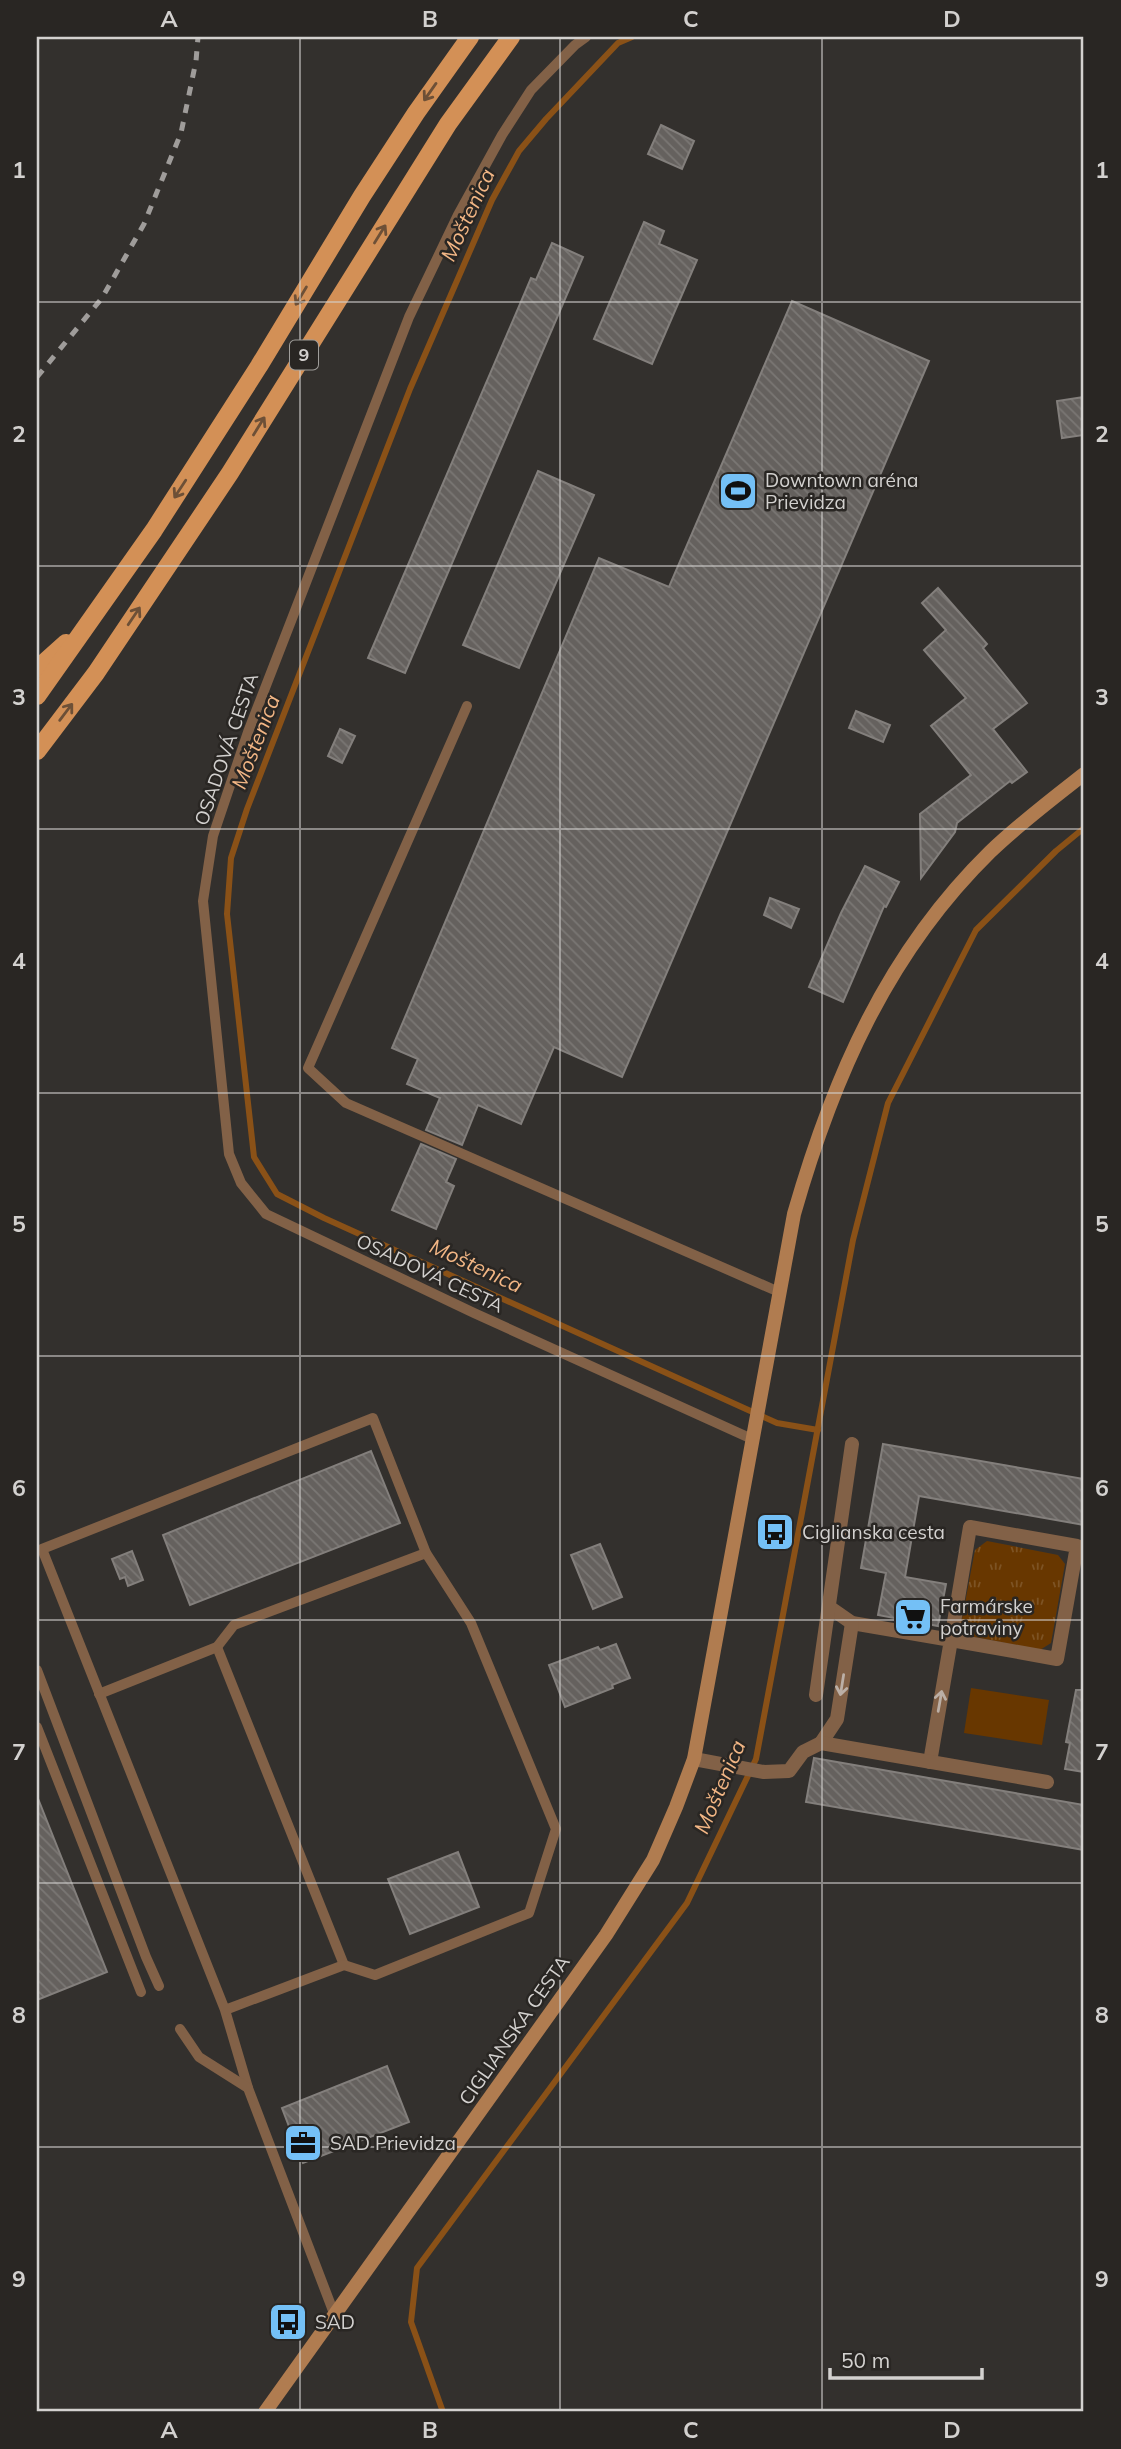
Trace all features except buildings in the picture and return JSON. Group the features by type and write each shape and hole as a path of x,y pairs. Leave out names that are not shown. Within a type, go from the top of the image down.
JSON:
{"main road":[{"name":"9","path":"37,669 90,622 259,366 362,196 470,37"},
{"name":"9","path":"37,751 96,673 222,484 448,124 511,37"},
{"path":"37,696 90,622"}],"street":[{"name":"CIGLIANSKA CESTA","path":"265,2412 606,1935 653,1860 694,1759 794,1214 828,1106 859,1037 899,963 928,921 991,851 1084,774"},
{"path":"816,1695 852,1444"},
{"path":"829,1607 852,1623 951,1640 1057,1660 1077,1546 970,1527 951,1640 930,1762"},
{"path":"694,1759 764,1772 789,1771 803,1752 821,1743 836,1719 852,1623"},
{"path":"821,1743 1047,1782"}],"lane":[{"name":"OSADOVÁ CESTA","path":"586,37 531,90 502,135 458,215 409,317 248,732 213,836 203,901 229,1154 241,1183 266,1214 474,1313 752,1439"},
{"path":"467,706 308,1068 346,1103 779,1292"},
{"path":"225,2010 344,1965 375,1975 529,1913 556,1829 471,1623 426,1553 373,1418 42,1549 225,2010 248,2088 335,2316"},
{"path":"99,1694 217,1647 234,1625 426,1553"},
{"path":"217,1647 344,1965"},
{"path":"37,1670 159,1986"},
{"path":"37,1727 141,1992"},
{"path":"180,2029 199,2057 248,2088"}],"green space":[{"path":"987,1541 1058,1555 1065,1564 1051,1643 1040,1650 970,1636 961,1624 975,1550"},
{"path":"971,1688 1049,1700 1042,1745 964,1733"}],"waterway":[{"name":"Moštenica","path":"632,37 618,43 546,119 519,151 492,200 410,389 247,809 231,858 227,914 254,1157 277,1194 324,1218 777,1423 818,1430"},
{"name":"Moštenica","path":"443,2412 411,2322 417,2268 687,1903 756,1759 853,1240 888,1103 976,930 1056,851 1084,828"}],"railway":[{"path":"37,377 102,298 144,224 181,133 196,61 198,37"}],"place":[{"name":"Downtown aréna Prievidza","path":"738,491"},
{"name":"Ciglianska cesta","path":"775,1532"},
{"name":"Farmárske potraviny","path":"913,1617"},
{"name":"SAD Prievidza","path":"303,2143"},
{"name":"SAD","path":"288,2322"}]}
